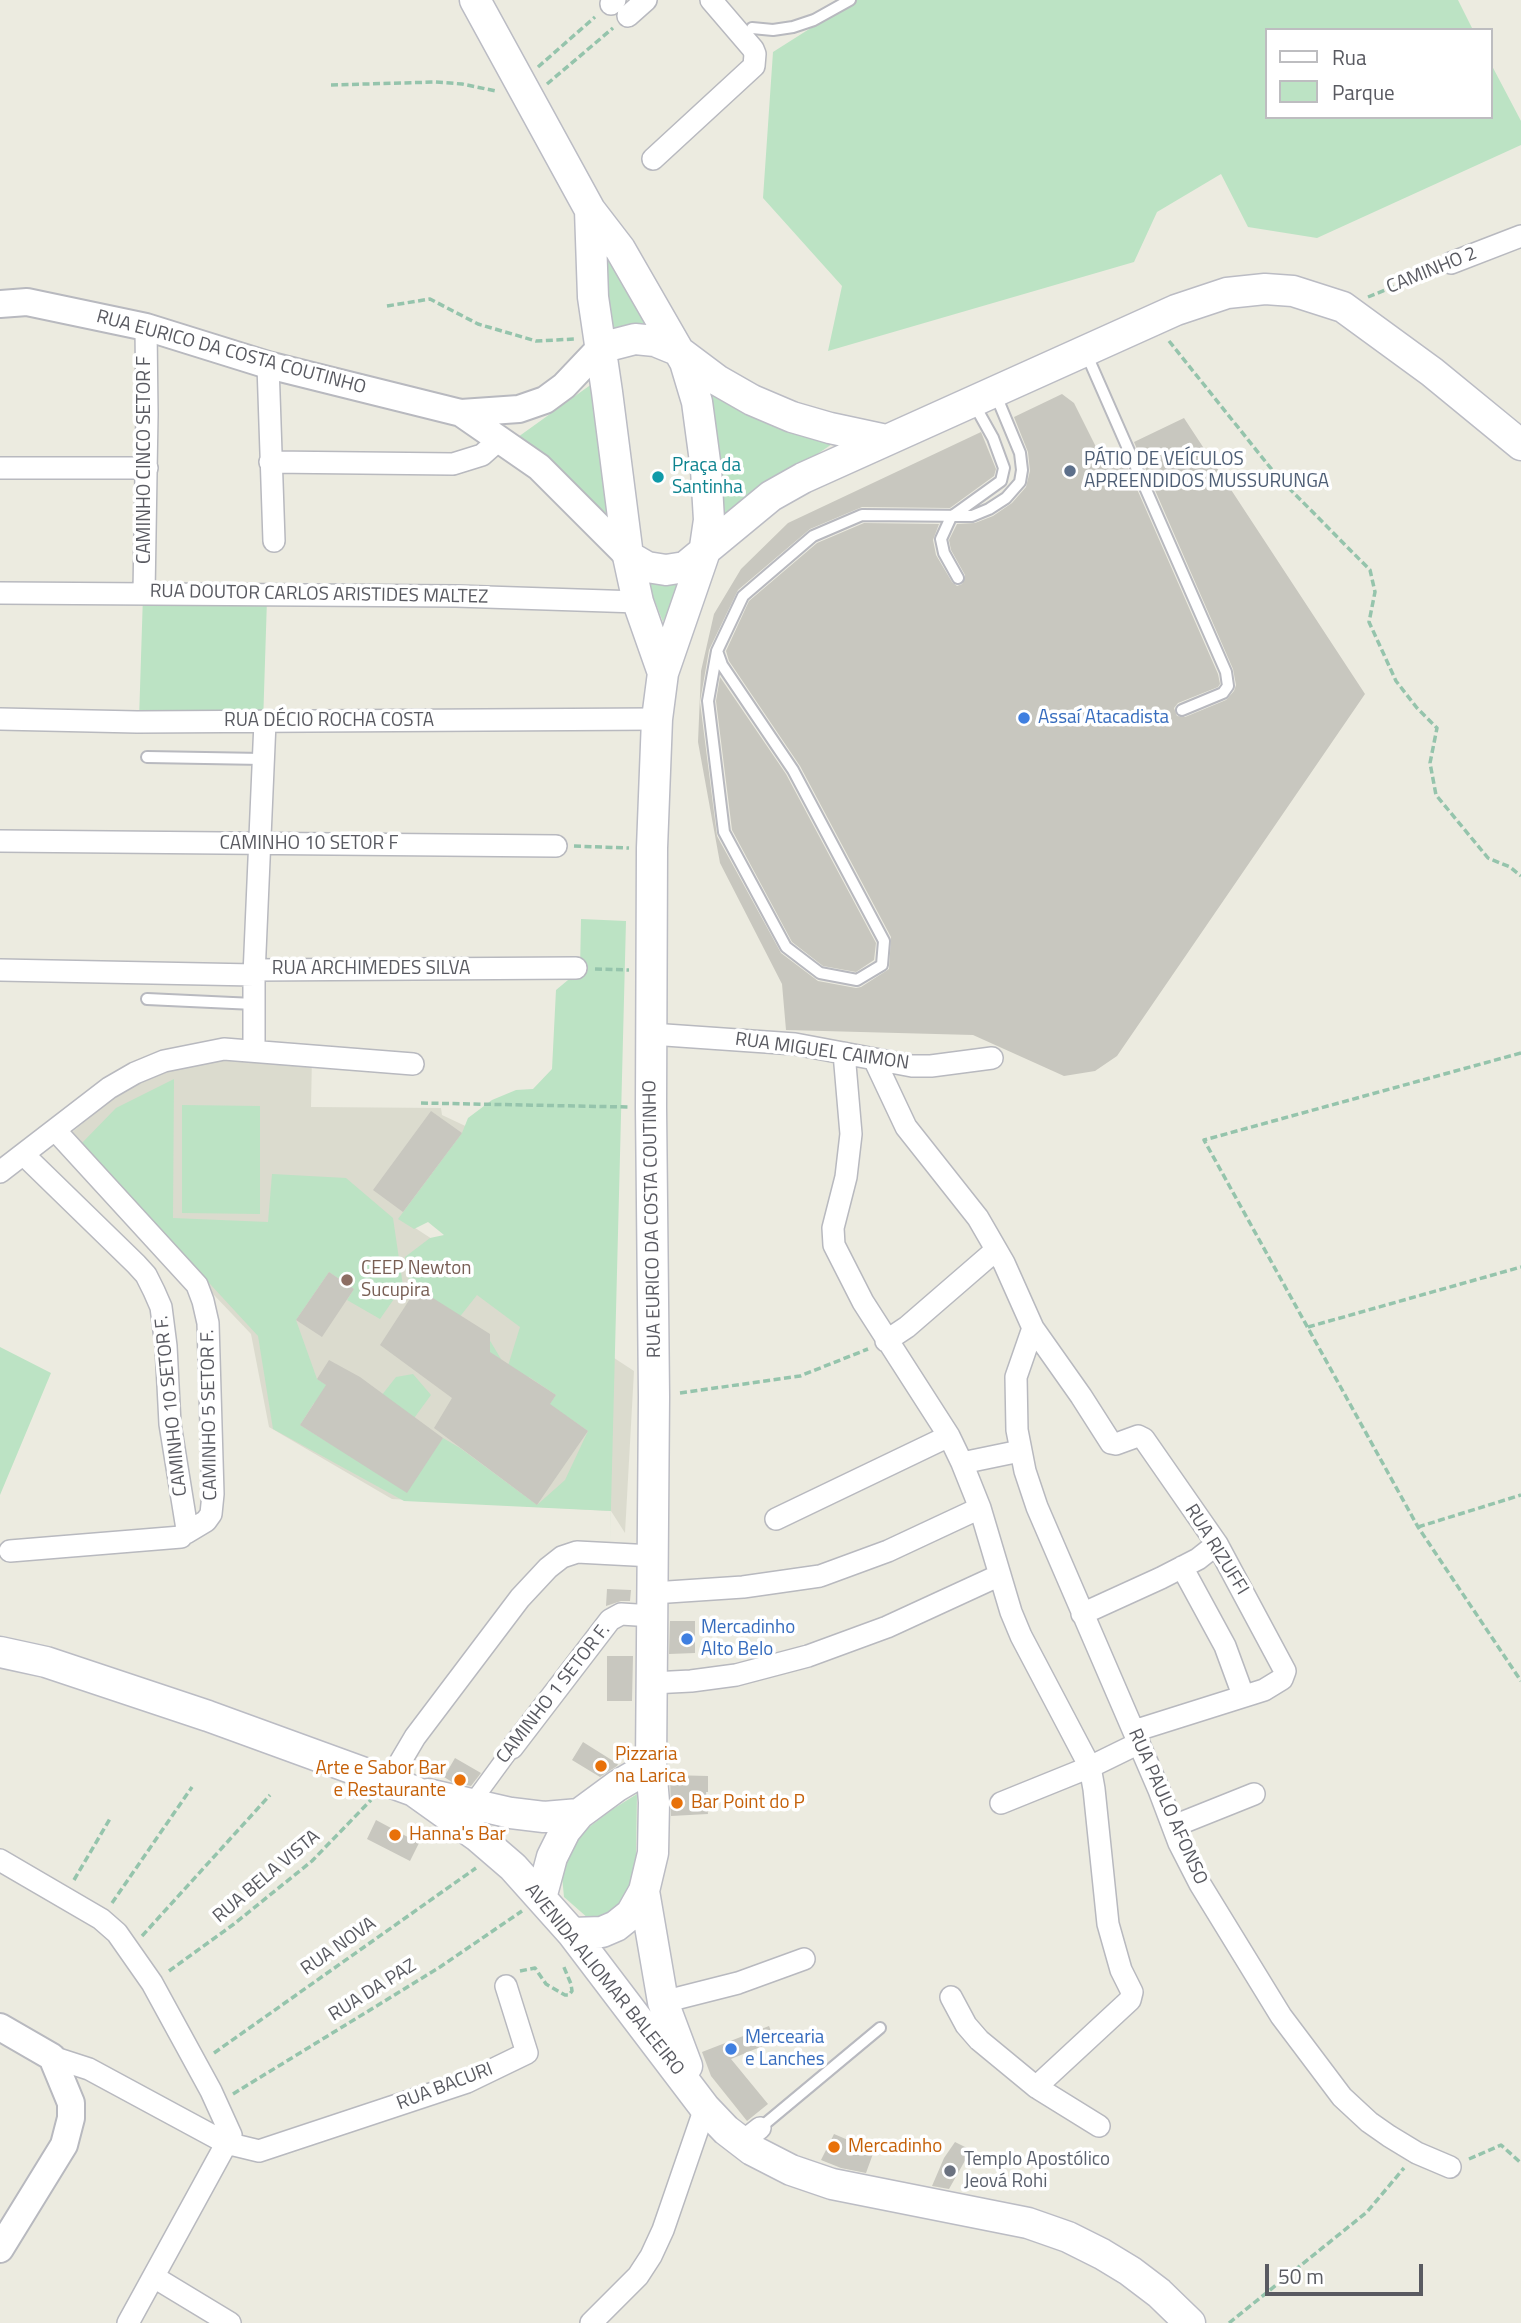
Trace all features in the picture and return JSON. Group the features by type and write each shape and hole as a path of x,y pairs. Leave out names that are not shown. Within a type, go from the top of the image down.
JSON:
{"main road":[{"name":"RUA EURICO DA COSTA COUTINHO","path":"475,0 590,210 630,265 685,362 697,402 705,456 709,520 704,554 663,673 657,719 652,848 651,1107 654,1397 651,1766 654,1802 653,1853 644,1891 631,1914 616,1926 602,1932 568,1928"},
{"path":"590,210 593,297 628,556 647,566 666,570 685,567 771,496 803,478 1153,321 1218,295 1265,289 1293,290 1343,307 1432,372 1521,445"},
{"path":"598,338 655,341 677,350 716,380 792,417 887,440"},
{"name":"RUA EURICO DA COSTA COUTINHO","path":"628,556 638,602 663,673"},
{"name":"AVENIDA ALIOMAR BALEEIRO","path":"0,1653 46,1662 208,1716 401,1786 498,1853 568,1928 705,2108 726,2130 751,2135 752,2150 791,2170 832,2184 1028,2223 1068,2237 1130,2272 1159,2293 1190,2323"},
{"path":"541,1898 558,1843 579,1814 617,1786 651,1766"},
{"path":"401,1786 471,1804 544,1817 579,1814"},
{"path":"644,1891 663,2002 705,2108"}],"street":[{"path":"618,6 646,0"},
{"path":"653,159 754,66 753,49 711,0"},
{"name":"CAMINHO 2","path":"1451,263 1521,236"},
{"name":"RUA EURICO DA COSTA COUTINHO","path":"0,303 27,302 146,327 268,365 461,412 519,410 545,400 564,386 598,338"},
{"name":"CAMINHO CINCO SETOR F","path":"144,593 146,327"},
{"path":"268,365 274,541"},
{"name":"RUA EURICO DA COSTA COUTINHO","path":"461,412 539,467 628,556"},
{"path":"270,463 453,464 482,455 500,439"},
{"path":"0,468 146,468"},
{"name":"RUA DOUTOR CARLOS ARISTIDES MALTEZ","path":"0,593 456,596 638,602"},
{"name":"RUA DÉCIO ROCHA COSTA","path":"0,719 265,722 657,719"},
{"name":"RUA ARCHIMEDES SILVA","path":"254,973 265,722"},
{"name":"CAMINHO 10 SETOR F","path":"0,841 556,846"},
{"name":"RUA ARCHIMEDES SILVA","path":"0,970 254,973 576,968"},
{"path":"254,973 254,1050"},
{"name":"RUA MIGUEL CAIMON","path":"652,1034 795,1044 912,1066 992,1058"},
{"path":"8,1164 109,1088 154,1065 224,1049 413,1064"},
{"path":"844,1054 851,1134 846,1177 833,1228 834,1245 886,1341 949,1436 980,1508 1021,1636 1090,1767 1108,1924 1121,1970 1132,1992 1130,2000 1036,2087"},
{"path":"874,1059 906,1126 978,1218 1033,1328"},
{"name":"CAMINHO 5 SETOR F.","path":"55,1130 197,1285 204,1301 208,1323 213,1494 211,1514 206,1521 186,1533"},
{"name":"CAMINHO 10 SETOR F.","path":"8,1164 141,1269 155,1290 161,1307 166,1346 170,1424 187,1524 186,1533"},
{"path":"886,1341 908,1327 996,1250"},
{"name":"RUA PAULO AFONSO","path":"1033,1328 1016,1377 1020,1451 1037,1507 1179,1843 1210,1902 1281,2016 1342,2097 1369,2122 1417,2153 1450,2167"},
{"name":"RUA RIZUFFI","path":"1001,1803 1090,1767 1136,1737 1243,1695 1264,1690 1285,1676 1285,1671 1217,1544 1144,1439 1135,1437 1114,1444 1107,1438 1082,1396 1033,1328"},
{"path":"776,1519 949,1436"},
{"path":"962,1463 1020,1451"},
{"name":"CAMINHO 1 SETOR F.","path":"471,1804 610,1620 653,1605 743,1587 820,1576 888,1551 980,1508"},
{"path":"10,1551 181,1537 186,1533"},
{"path":"1082,1614 1182,1567 1217,1544"},
{"path":"401,1786 423,1726 520,1598 548,1568 562,1557 577,1552 653,1556"},
{"path":"1182,1567 1225,1646 1243,1695"},
{"path":"652,1683 737,1675 808,1656 887,1627 1000,1575"},
{"path":"1174,1826 1254,1794"},
{"path":"0,1860 101,1919 117,1933 152,1983 198,2065 231,2135 128,2323"},
{"path":"663,2002 738,1983 804,1959"},
{"name":"RUA BACURI","path":"226,2143 259,2151 467,2082 527,2053 506,1986"},
{"path":"951,1997 972,2033 1036,2087 1099,2126"},
{"path":"0,2027 52,2057 89,2069 226,2143"},
{"path":"0,2249 64,2145 68,2132 71,2103 52,2057"},
{"path":"591,2323 638,2276 651,2256 663,2230 705,2108"},
{"path":"154,2277 230,2323"}],"lane":[{"path":"752,28 773,30 793,27 814,20 850,0"},
{"path":"1085,351 1226,672 1228,686 1223,693 1182,710"},
{"path":"717,651 722,666 793,770 884,941 882,965 857,980 820,973 786,947 724,832 708,701 717,651 743,596 813,536 862,515 972,516 1006,498 1020,482 1020,453 984,396"},
{"path":"958,578 944,552 941,539 951,517 1001,481 1004,468 993,438 984,396"},
{"path":"147,757 263,759"},
{"path":"148,999 254,1004"},
{"path":"751,2135 880,2028"}],"path":[{"path":"525,90 618,6"},
{"path":"331,85 435,82 525,90 618,6"},
{"name":"CAMINHO 2","path":"1343,307 1451,263"},
{"path":"387,306 430,299 478,324 536,341 598,338"},
{"path":"1153,321 1277,476 1370,570 1374,592 1370,622 1396,681 1437,728 1430,763 1436,794 1488,858 1510,867 1521,876"},
{"path":"556,846 617,847"},
{"path":"576,968 652,970"},
{"path":"1521,1053 1204,1140 1418,1527 1521,1681"},
{"path":"421,1103 651,1107"},
{"path":"1308,1327 1521,1267"},
{"path":"654,1397 800,1376 886,1341"},
{"path":"1418,1527 1521,1495"},
{"name":"RUA BELA VISTA","path":"152,1983 234,1924 401,1786"},
{"path":"101,1919 192,1787"},
{"path":"129,1950 270,1795"},
{"path":"64,1897 111,1817"},
{"name":"RUA NOVA","path":"198,2065 498,1853"},
{"name":"RUA DA PAZ","path":"217,2104 440,1967 541,1898"},
{"path":"506,1986 520,1971 535,1968 546,1984 569,1995 572,1991 571,1984 560,1955 568,1928"},
{"path":"1450,2167 1501,2145 1521,2163"},
{"path":"1229,2323 1367,2212 1417,2153"}],"shaded area":[{"name":"CEEP Newton Sucupira","path":"254,1052 312,1056 311,1107 441,1108 442,1115 476,1131 406,1222 634,1371 625,1533 611,1511 392,1499 269,1427 251,1334 65,1138 118,1094 170,1069"}],"green space":[{"path":"855,0 1458,0 1472,28 1266,28 1266,119 1493,119 1493,68 1521,121 1521,145 1317,238 1248,227 1221,174 1157,212 1134,262 828,351 842,286 763,198 773,52"},
{"path":"598,237 647,322 611,333"},
{"path":"596,381 613,519 518,437"},
{"path":"705,390 838,440 720,520"},
{"path":"645,576 682,581 663,622"},
{"path":"143,595 267,599 263,724 139,720"},
{"path":"581,919 626,921 611,1511 404,1501 273,1429 258,1336 81,1144 116,1108 174,1079 173,1218 268,1222 272,1174 346,1178 393,1218 403,1286 380,1319 347,1300 354,1289 329,1272 296,1320 317,1379 350,1400 339,1418 314,1403 300,1425 337,1448 368,1403 374,1405 396,1377 413,1374 431,1395 401,1436 431,1454 443,1438 537,1505 565,1480 588,1431 565,1415 550,1418 547,1408 556,1395 529,1377 461,1403 428,1365 469,1326 489,1339 507,1369 520,1327 477,1295 458,1319 412,1299 405,1257 430,1238 444,1235 428,1222 414,1229 398,1219 462,1133 468,1118 492,1100 516,1090 533,1089 552,1069 556,990 580,970"},
{"path":"182,1105 260,1106 260,1214 182,1213"},
{"path":"0,1347 51,1373 0,1495"},
{"path":"637,1794 636,1856 633,1884 627,1901 607,1916 589,1919 564,1897 561,1866 572,1840"}],"building":[{"name":"Assaí Atacadista","path":"1062,394 1074,403 1101,457 1119,448 1218,674 1218,687 1178,703 1174,708 1177,716 1185,717 1226,700 1236,685 1233,669 1134,442 1184,418 1365,694 1117,1056 1095,1071 1064,1076 973,1035 786,1030 782,984 720,863 698,742 701,671 714,614 741,569 788,523 981,432 996,469 994,476 950,508 862,507 810,529 738,590 709,650 700,702 717,836 781,953 818,981 861,987 889,969 891,937 800,766 729,661 726,651 749,601 817,543 864,523 939,524 933,540 936,555 952,582 957,586 962,584 965,575 951,550 949,540 957,524 975,523 993,516 1012,503 1026,487 1030,471 1028,452 1014,417"},
{"path":"720,677 786,774 876,943 874,960 856,972 823,966 792,942 732,830 716,701"},
{"path":"431,1111 462,1133 403,1212 373,1190"},
{"path":"329,1272 354,1289 322,1337 296,1320"},
{"path":"417,1288 490,1334 490,1352 556,1395 550,1404 588,1431 537,1505 434,1428 452,1398 380,1345"},
{"path":"329,1360 360,1377 443,1438 407,1493 300,1425 326,1385 317,1379"},
{"path":"607,1589 631,1590 630,1601 606,1606"},
{"path":"670,1621 695,1621 695,1653 669,1654"},
{"path":"607,1656 633,1656 632,1701 607,1701"},
{"path":"583,1742 618,1764 617,1766 600,1777 572,1760"},
{"path":"455,1758 481,1773 471,1786 452,1782 444,1777"},
{"path":"670,1775 708,1776 708,1814 671,1816"},
{"path":"376,1820 419,1843 410,1861 367,1839"},
{"path":"769,2026 775,2041 731,2059 768,2104 747,2121 711,2076 702,2052"},
{"path":"834,2134 874,2151 866,2173 841,2168 821,2160"},
{"path":"955,2142 971,2150 949,2189 932,2186 944,2158"}],"place":[{"name":"PÁTIO DE VEÍCULOS APREENDIDOS MUSSURUNGA","path":"1070,471"},
{"name":"Praça da Santinha","path":"658,477"},
{"name":"Assaí Atacadista","path":"1024,718"},
{"name":"CEEP Newton Sucupira","path":"347,1280"},
{"name":"Mercadinho Alto Belo","path":"687,1639"},
{"name":"Pizzaria na Larica","path":"601,1766"},
{"name":"Arte e Sabor Bar e Restaurante","path":"460,1780"},
{"name":"Bar Point do P","path":"677,1803"},
{"name":"Hanna's Bar","path":"395,1835"},
{"name":"Mercearia e Lanches","path":"731,2049"},
{"name":"Mercadinho","path":"834,2147"},
{"name":"Templo Apostólico Jeová Rohi","path":"950,2171"}]}
